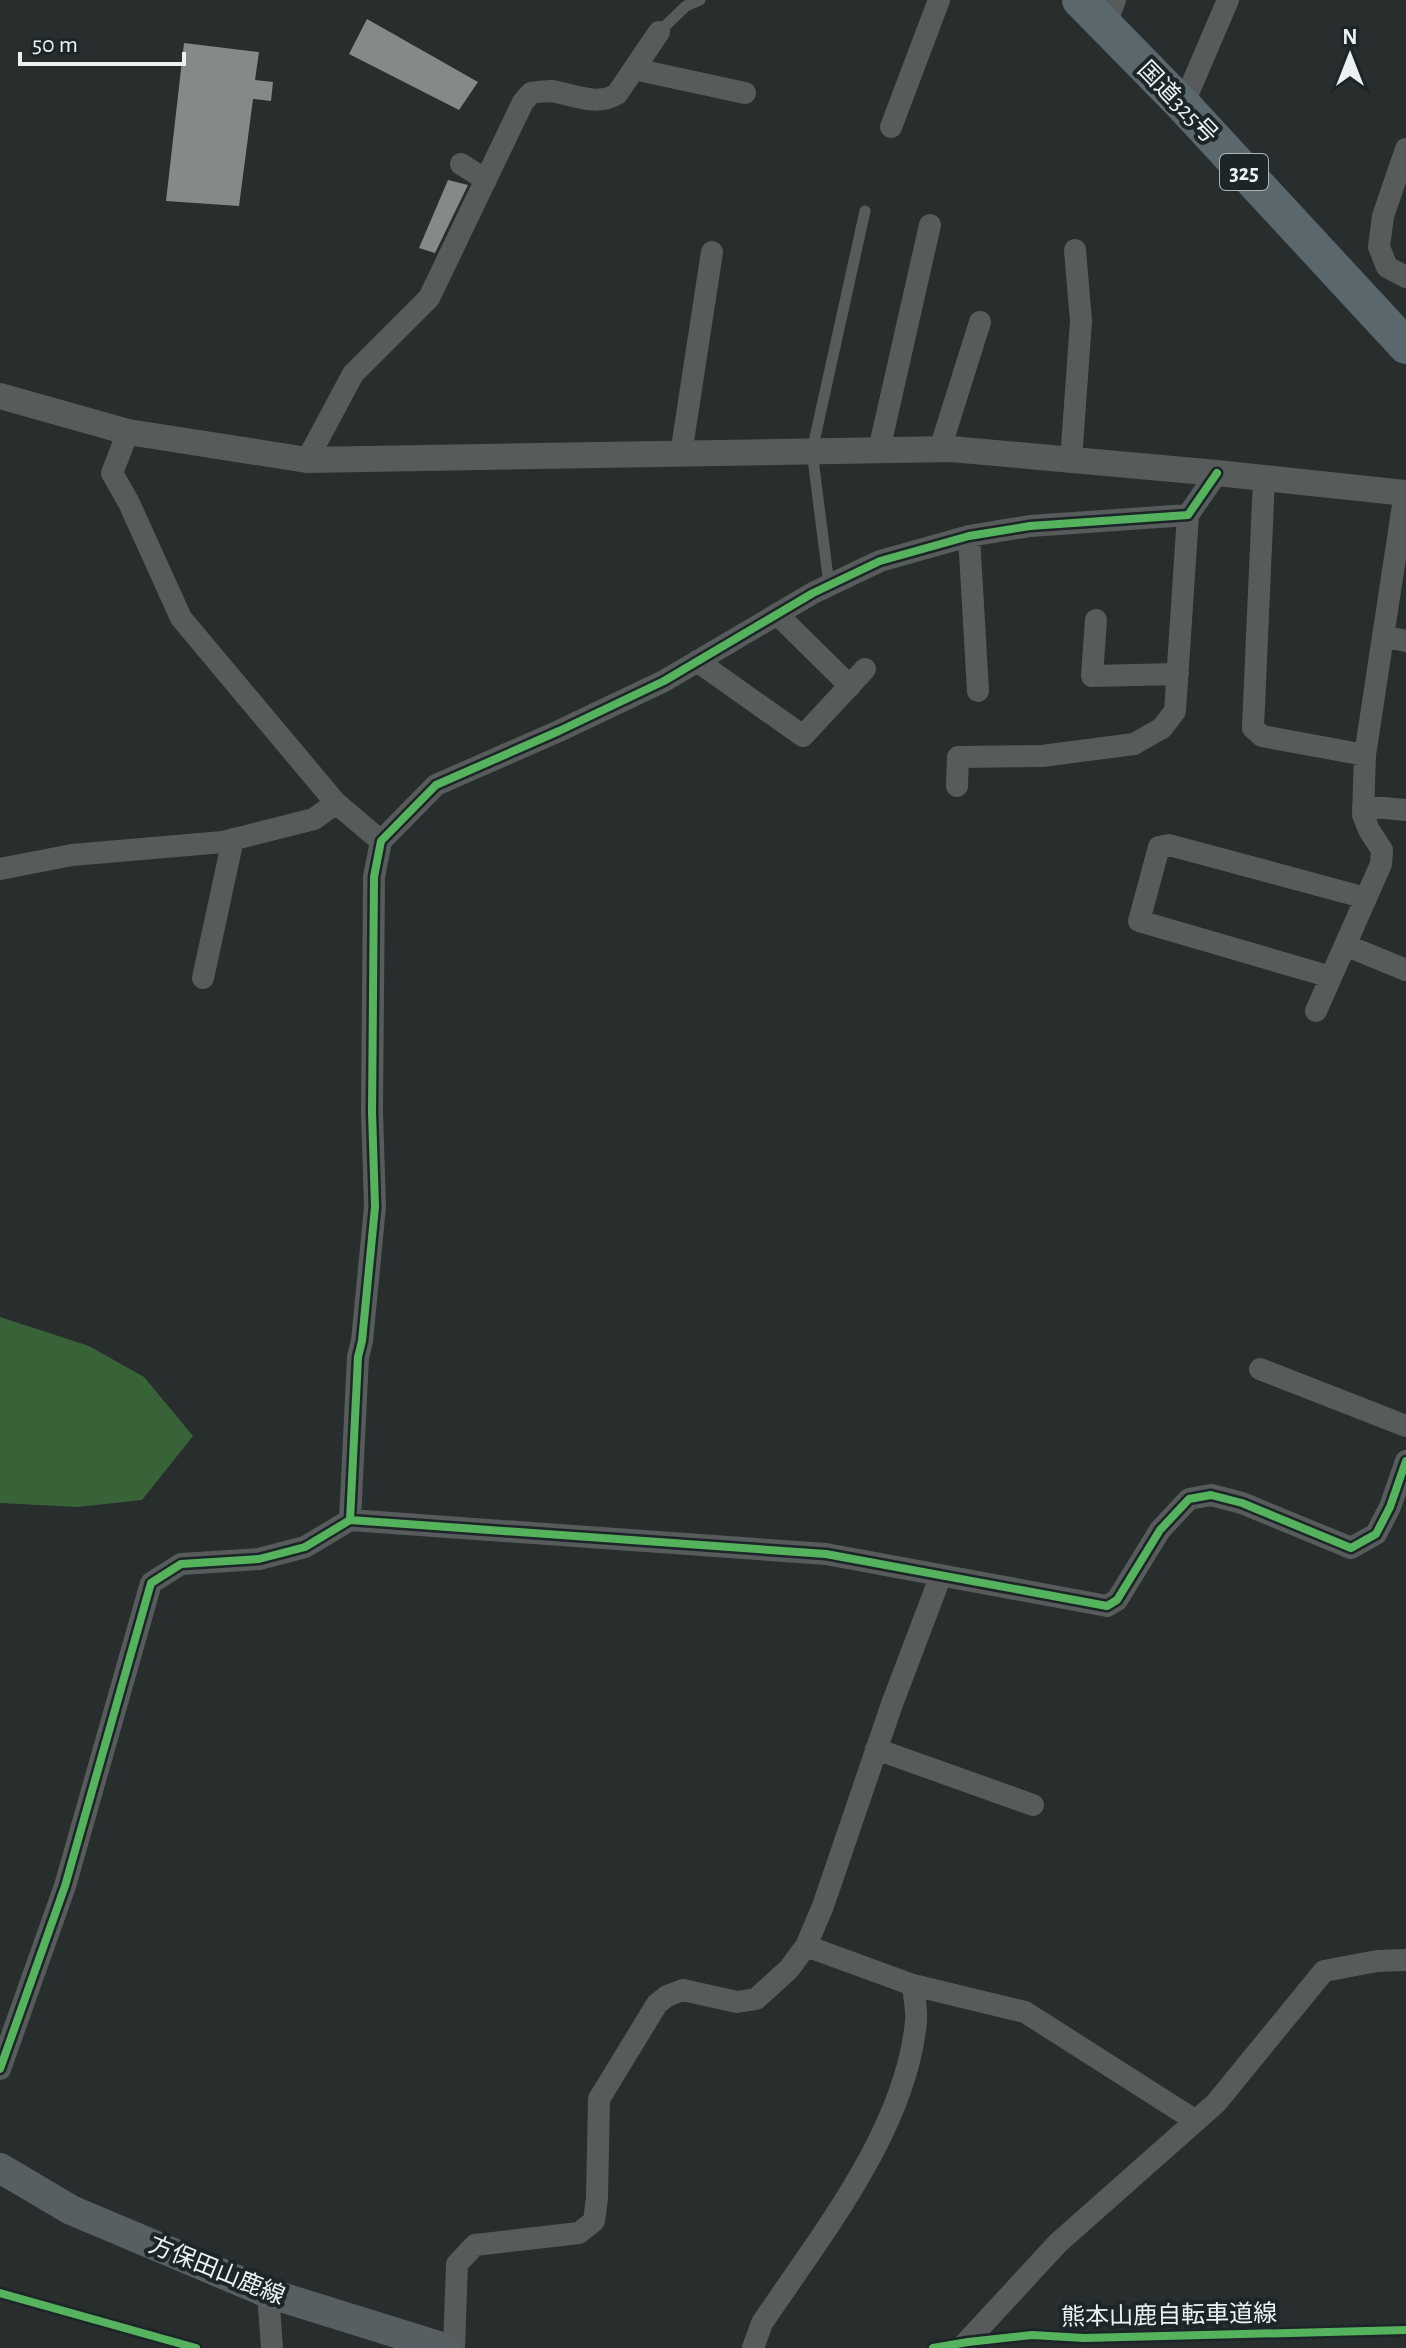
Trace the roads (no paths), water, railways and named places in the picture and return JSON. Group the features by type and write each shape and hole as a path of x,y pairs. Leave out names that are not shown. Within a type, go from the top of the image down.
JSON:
{"highway":[{"name":"国道325号","path":"1080,0 1110,13 1183,105 1406,346"}],"main road":[{"name":"方保田山鹿線","path":"0,2168 71,2210 268,2293 445,2348"}],"street":[{"path":"891,127 939,0"},
{"path":"1183,105 1228,0"},
{"path":"307,460 353,374 429,298 523,102 531,93 548,91 587,99 608,99 617,94 659,32"},
{"path":"634,69 745,93"},
{"path":"1406,149 1383,216 1379,247 1387,267 1406,277"},
{"path":"461,164 486,180"},
{"path":"879,450 930,225"},
{"path":"1071,460 1081,321 1075,250"},
{"path":"681,454 712,252"},
{"path":"940,449 980,322"},
{"path":"0,396 128,432 307,460 940,449 1406,492 1365,755 1363,815 1382,850 1381,864 1316,1011"},
{"path":"128,432 112,473 129,503 181,618 336,803 381,841"},
{"path":"957,786 958,757 1042,756 1134,744 1162,728 1175,711 1188,515 1217,473"},
{"path":"1264,478 1253,728 1262,736 1365,755"},
{"path":"350,1520 358,1357 364,1326 375,1207 372,1112 374,877 381,841 436,785 664,681 829,585 880,561 969,536 1030,526 1188,515"},
{"path":"969,536 978,691"},
{"path":"697,661 803,736 857,677 777,614"},
{"path":"1096,620 1092,676 1178,674"},
{"path":"1383,636 1406,641"},
{"path":"0,869 72,855 233,839 314,819 336,803"},
{"path":"1363,806 1406,810"},
{"path":"203,978 233,839"},
{"path":"1331,977 1139,921 1159,847 1169,845 1366,898"},
{"path":"1345,945 1406,970"},
{"path":"1260,1369 1406,1426"},
{"path":"0,2069 65,1886 151,1583 181,1564 259,1559 305,1547 350,1520 826,1554 1107,1606 1117,1600 1160,1530 1189,1499 1211,1495 1242,1503 1351,1548 1376,1534 1390,1507 1406,1461"},
{"path":"454,2348 457,2264 475,2245 579,2233 594,2221 599,2099 657,2004 683,1990 737,2002 756,1999 789,1969 806,1946 941,1575"},
{"path":"876,1749 1033,1805"},
{"path":"806,1946 913,1985 1025,2012 1196,2121"},
{"path":"961,2348 1058,2243 1216,2103 1324,1971 1377,1961 1406,1960"},
{"path":"753,2348 762,2323 858,2180 887,2121 904,2080 916,2020 913,1985"},
{"path":"268,2293 272,2348"}],"lane":[{"path":"659,32 686,6 700,0"},
{"path":"829,585 812,451 865,211"}]}
